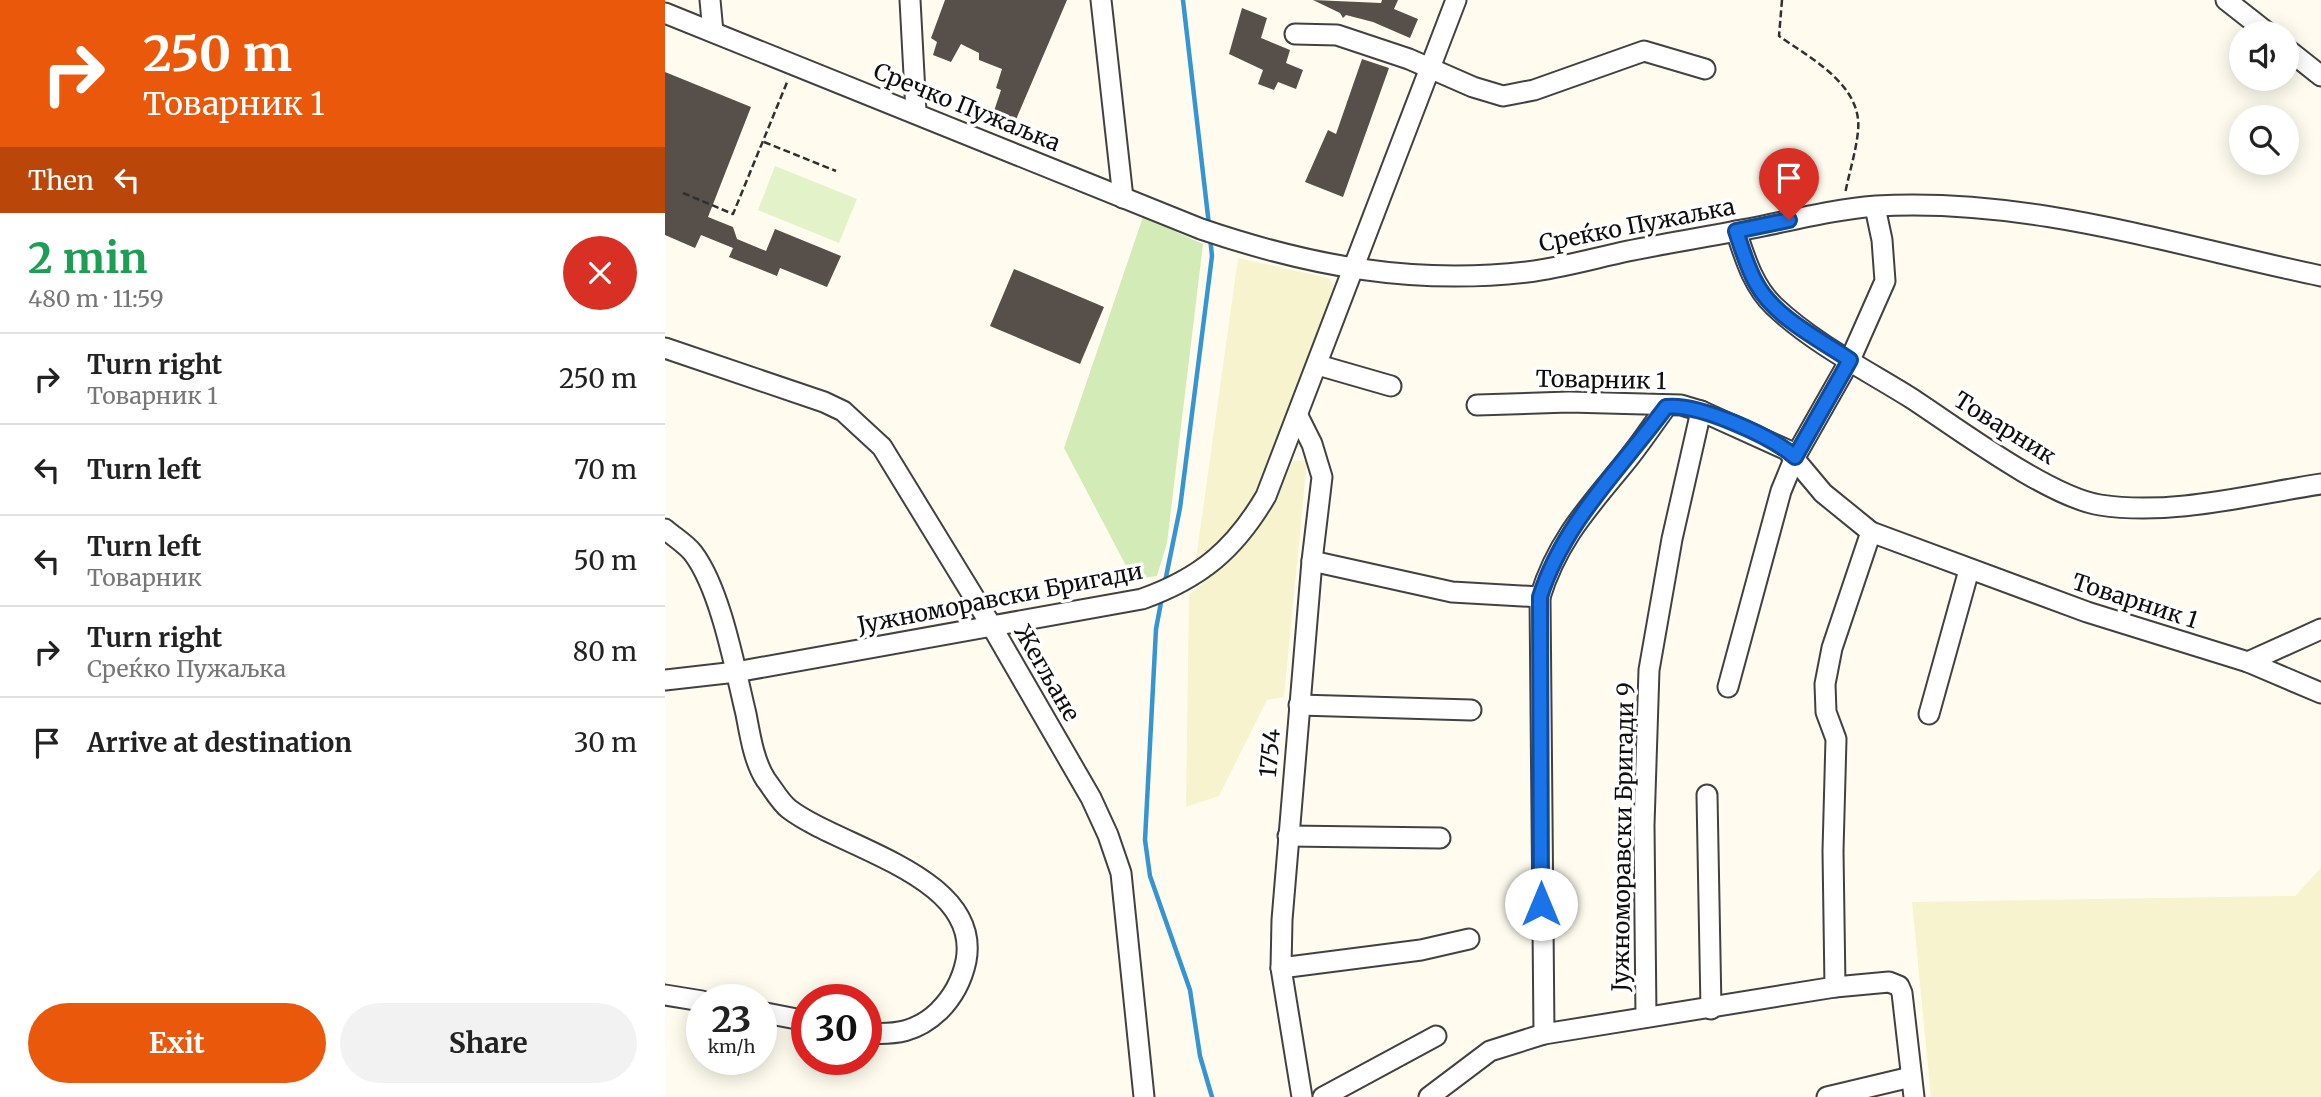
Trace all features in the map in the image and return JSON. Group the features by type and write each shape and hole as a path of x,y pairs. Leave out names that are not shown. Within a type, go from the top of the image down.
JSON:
{"street":[{"path":"710,0 713,32"},
{"path":"910,0 916,112"},
{"path":"1101,0 1123,198"},
{"name":"Јужноморавски Бригади","path":"665,680 736,672 1142,599 1168,589 1208,567 1247,529 1266,496 1456,0"},
{"path":"2226,0 2253,21"},
{"name":"Сречко Пужаљка","path":"665,13 916,112 1123,198 1251,246"},
{"path":"1295,34 1337,35 1503,96 1534,90 1644,51 1705,69"},
{"path":"2299,59 2321,76"},
{"name":"Среќко Пужаљка","path":"1251,246 1353,270 1401,276 1459,277 1529,271 1843,209 1966,205 2039,213 2321,276"},
{"path":"1728,687 1781,491 1795,457 1850,360 1885,281 1882,240 1875,206"},
{"name":"Товарник","path":"1736,231 1756,285 1792,320 2031,475 2069,495 2096,504 2149,508 2321,484"},
{"name":"Жегљане","path":"665,348 843,411 881,447 991,625 1091,798 1121,873 1144,1097"},
{"path":"1318,365 1391,386"},
{"name":"Товарник 1","path":"1476,405 1569,402 1666,407 1681,405 1701,411 1777,444 1795,457 1823,493 1871,531 1969,570 2087,612 2248,662 2321,693"},
{"path":"1544,1034 1540,597 1557,550 1593,498 1624,464 1666,407"},
{"name":"Јужноморавски Бригади 9","path":"1646,1017 1643,825 1649,670 1672,539 1701,411"},
{"name":"1754","path":"1298,416 1312,444 1322,477 1288,836 1281,968 1302,1097"},
{"path":"665,529 692,552 709,579 764,777 787,807 815,825 902,866 940,893 962,921 968,948 966,962 949,1000 913,1031 882,1032"},
{"path":"1835,987 1833,851 1836,739 1826,712 1825,684 1832,648 1871,531"},
{"path":"1312,561 1452,592 1540,597"},
{"path":"1929,714 1969,570"},
{"path":"2248,662 2321,629"},
{"path":"1299,705 1471,710"},
{"path":"1707,795 1711,1009"},
{"path":"1288,836 1440,838"},
{"path":"1281,968 1421,950 1469,939"},
{"path":"1429,1097 1490,1051 1544,1034 1835,987 1889,982 1899,986 1902,993 1914,1097"},
{"path":"665,995 686,998"},
{"path":"1324,1097 1436,1036"},
{"path":"1826,1097 1911,1077"}],"path":[{"path":"1781,0 1779,36 1824,68 1849,93 1859,128 1843,209"},
{"path":"683,193 733,214 794,64"},
{"path":"764,142 836,171"}],"shaded area":[{"path":"1238,258 1328,278 1335,287 1262,485 1224,536 1196,559"},
{"path":"1307,460 1284,697 1267,700 1219,796 1186,807 1189,595 1231,559 1258,528 1293,461"},
{"path":"2321,868 2321,1097 1931,1097 1912,902 2295,896"}],"green space":[{"path":"775,166 857,199 839,243 758,210"},
{"path":"1143,217 1203,244 1167,543 1157,576 1133,579 1064,448"}],"building":[{"path":"945,0 1067,0 1012,129 991,120 1001,90 996,88 1002,69 979,60 979,53 961,44 951,62 933,55 937,42 931,38"},
{"path":"1313,0 1381,3 1382,0 1398,0 1394,9 1418,19 1410,38 1373,22 1346,15 1343,18 1340,13"},
{"path":"1242,8 1267,18 1261,38 1290,50 1286,63 1303,70 1296,89 1278,82 1274,90 1258,84 1263,70 1229,54"},
{"path":"1362,59 1389,68 1343,197 1305,182 1328,130 1336,134"},
{"path":"665,72 751,107 708,217 733,227 737,239 766,251 775,229 841,256 827,287 780,268 777,276 729,257 733,248 701,235 695,248 665,235"},
{"path":"1014,269 1104,307 1080,364 990,326"}],"waterway":[{"path":"1183,0 1209,225"},
{"path":"1165,582 1180,508 1212,256 1210,237"},
{"path":"1162,597 1156,629 1145,840 1150,876 1190,990 1200,1056 1212,1097"}],"route":[{"path":"1541,904 1540,597 1549,570 1557,550 1593,498 1624,464 1666,407 1681,405 1701,411 1777,444 1795,457 1850,360 1775,307 1756,285 1745,260 1736,231 1789,220"}]}
